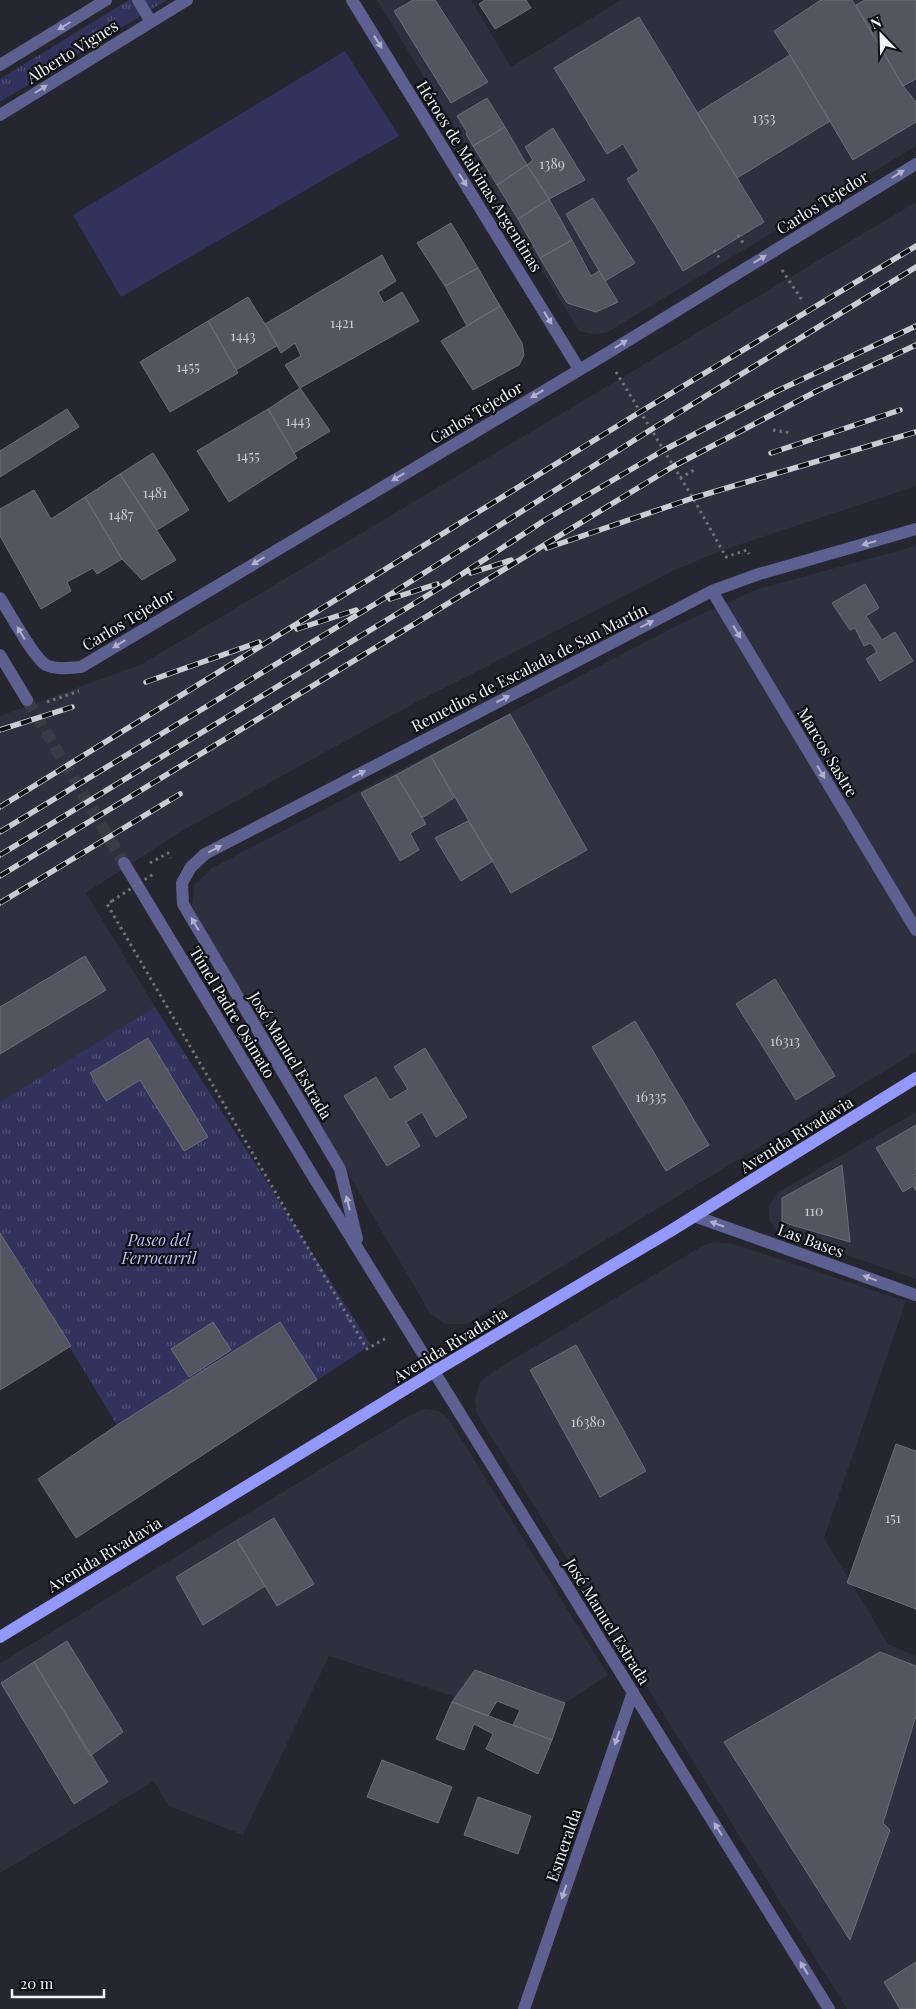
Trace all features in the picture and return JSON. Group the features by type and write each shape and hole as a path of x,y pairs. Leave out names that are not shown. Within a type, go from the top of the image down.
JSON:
{"main road":[{"name":"Avenida Rivadavia","path":"0,1637 435,1371 694,1216 916,1078"}],"street":[{"name":"Alberto Vignes","path":"0,65 106,0"},
{"path":"138,0 151,22"},
{"name":"Alberto Vignes","path":"0,115 187,0"},
{"name":"Héroes de Malvinas Argentinas","path":"352,0 579,369"},
{"name":"Carlos Tejedor","path":"0,598 29,645 46,665 62,668 81,666 606,354 916,164"},
{"name":"Remedios de Escalada de San Martín","path":"182,883 191,867 206,854 712,591 759,574 916,529"},
{"name":"Marcos Sastre","path":"712,591 916,930"},
{"path":"0,655 27,700"},
{"name":"Túnel Padre Osimato","path":"124,863 314,1178"},
{"name":"José Manuel Estrada","path":"182,883 182,904 340,1169 360,1251"},
{"name":"José Manuel Estrada","path":"314,1178 829,2009"},
{"name":"Las Bases","path":"694,1216 916,1295"},
{"name":"Esmeralda","path":"524,2009 633,1692"}],"path":[{"path":"787,277 802,300"},
{"path":"606,354 726,557 747,550 759,574"},
{"path":"773,430 791,433"},
{"path":"680,478 694,470"},
{"path":"40,704 83,690"},
{"path":"148,864 168,853"},
{"path":"155,873 107,904 367,1349 406,1326"}],"shaded area":[{"path":"377,0 471,0 511,67 621,0 916,0 916,146 606,333 592,334 579,331"},
{"path":"916,202 916,486 723,550 675,570 411,705 180,832 86,893 155,1007 0,1102 0,716 142,664"},
{"path":"916,546 916,1052 467,1324 445,1324 430,1313 192,908 194,885 212,868 680,624 758,589"},
{"path":"916,1112 916,1279 777,1231 769,1220 769,1205 777,1193"},
{"path":"716,1242 733,1244 906,1301 824,1538 888,1644 916,1656 916,2009 847,2009 477,1414 475,1399 480,1382 494,1371 704,1245"},
{"path":"425,1409 439,1411 448,1418 608,1675 565,1703 475,1670 456,1697 329,1656 243,1835 169,1806 154,1781 0,1873 0,1663 409,1416"}],"green space":[{"path":"129,0 167,0 0,102 0,79"},
{"path":"345,51 399,136 121,297 73,215"},
{"name":"Paseo del Ferrocarril","path":"155,1007 371,1345 317,1380 280,1322 117,1425 0,1233 0,1102"}],"building":[{"path":"413,0 435,0 488,82 451,103 394,11"},
{"path":"485,0 526,0 531,8 495,29 479,4"},
{"path":"821,0 852,0 903,86 916,102 916,122 853,160 774,31"},
{"path":"865,0 916,0 916,79 903,86 856,5"},
{"path":"639,17 764,222 683,271 627,179 639,171 623,144 607,154 554,68"},
{"path":"790,55 830,121 737,178 697,113"},
{"path":"487,98 505,127 473,146 457,116"},
{"path":"505,127 527,165 497,185 473,146"},
{"path":"553,128 585,180 549,199 527,165 533,160 525,147"},
{"path":"527,165 549,199 518,219 497,185"},
{"path":"593,198 635,263 605,281 566,214"},
{"path":"549,199 572,240 540,258 518,219"},
{"path":"451,223 478,268 445,286 417,243"},
{"path":"572,240 591,276 599,271 618,302 596,312 567,303 540,258"},
{"path":"382,255 396,281 378,292 384,303 402,292 419,321 300,388 285,365 301,356 295,343 281,353 265,324"},
{"path":"478,268 500,306 467,326 445,286"},
{"path":"248,297 278,345 236,370 208,321"},
{"path":"500,306 522,343 524,355 519,365 473,390 441,341"},
{"path":"208,321 238,373 170,412 140,362"},
{"path":"300,388 330,431 294,453 268,409"},
{"path":"67,409 79,427 0,477 0,451"},
{"path":"268,409 297,458 229,502 197,451"},
{"path":"153,453 189,510 157,530 120,474"},
{"path":"120,474 176,560 142,580 122,559 85,497"},
{"path":"34,490 51,519 85,497 122,559 97,574 93,568 67,582 71,591 41,609 0,536 0,509"},
{"path":"865,584 879,608 866,616 882,640 895,632 913,661 880,681 866,659 877,652 871,643 864,646 855,628 850,630 832,603"},
{"path":"510,714 587,850 511,893 431,756"},
{"path":"431,756 454,798 422,818 396,775"},
{"path":"396,775 426,824 410,833 419,850 400,861 361,793"},
{"path":"468,821 493,861 461,881 435,838"},
{"path":"85,956 106,990 0,1054 0,1007"},
{"path":"775,979 835,1076 796,1100 736,1004"},
{"path":"635,1021 709,1145 666,1171 592,1047"},
{"path":"148,1038 208,1137 184,1151 140,1080 106,1101 90,1073"},
{"path":"425,1048 467,1117 436,1137 422,1112 406,1122 420,1146 387,1166 344,1096 376,1077 390,1100 408,1089 394,1067"},
{"path":"916,1125 916,1174 914,1175 916,1178 916,1191 913,1186 903,1192 876,1148"},
{"path":"842,1165 850,1242 782,1222 782,1198"},
{"path":"0,1233 71,1346 0,1390"},
{"path":"213,1322 231,1350 189,1377 171,1349"},
{"path":"280,1322 317,1380 76,1538 38,1479 117,1425"},
{"path":"576,1345 646,1471 600,1497 530,1370"},
{"path":"896,1444 916,1451 916,1609 847,1583"},
{"path":"274,1518 314,1584 277,1606 237,1540"},
{"path":"237,1540 265,1586 203,1625 176,1577"},
{"path":"67,1641 123,1732 90,1756 34,1662"},
{"path":"880,1652 916,1666 916,1716 883,1823 890,1830 850,1940 724,1742"},
{"path":"34,1662 108,1782 74,1804 1,1683"},
{"path":"475,1670 565,1703 552,1740 513,1725 520,1710 497,1701 488,1716 452,1702"},
{"path":"452,1702 552,1740 538,1774 486,1749 493,1734 474,1724 464,1750 436,1739"},
{"path":"382,1760 452,1787 438,1823 367,1797"},
{"path":"478,1797 531,1816 518,1854 464,1835"},
{"path":"916,1962 916,2009 900,2009 884,1982"}],"tunnel":[{"path":"27,700 124,863"}],"railway":[{"path":"0,807 640,412 916,246"},
{"path":"0,832 375,604 652,429 916,267"},
{"path":"0,855 456,578 545,520 664,450 777,391 916,326"},
{"path":"0,876 674,466 817,391 916,345"},
{"path":"771,453 900,410"},
{"path":"547,548 693,498 916,432"},
{"path":"471,573 511,560"},
{"path":"390,599 437,584"},
{"path":"297,629 356,610"},
{"path":"146,682 259,642"},
{"path":"0,730 72,707"},
{"path":"0,903 180,794"}]}
